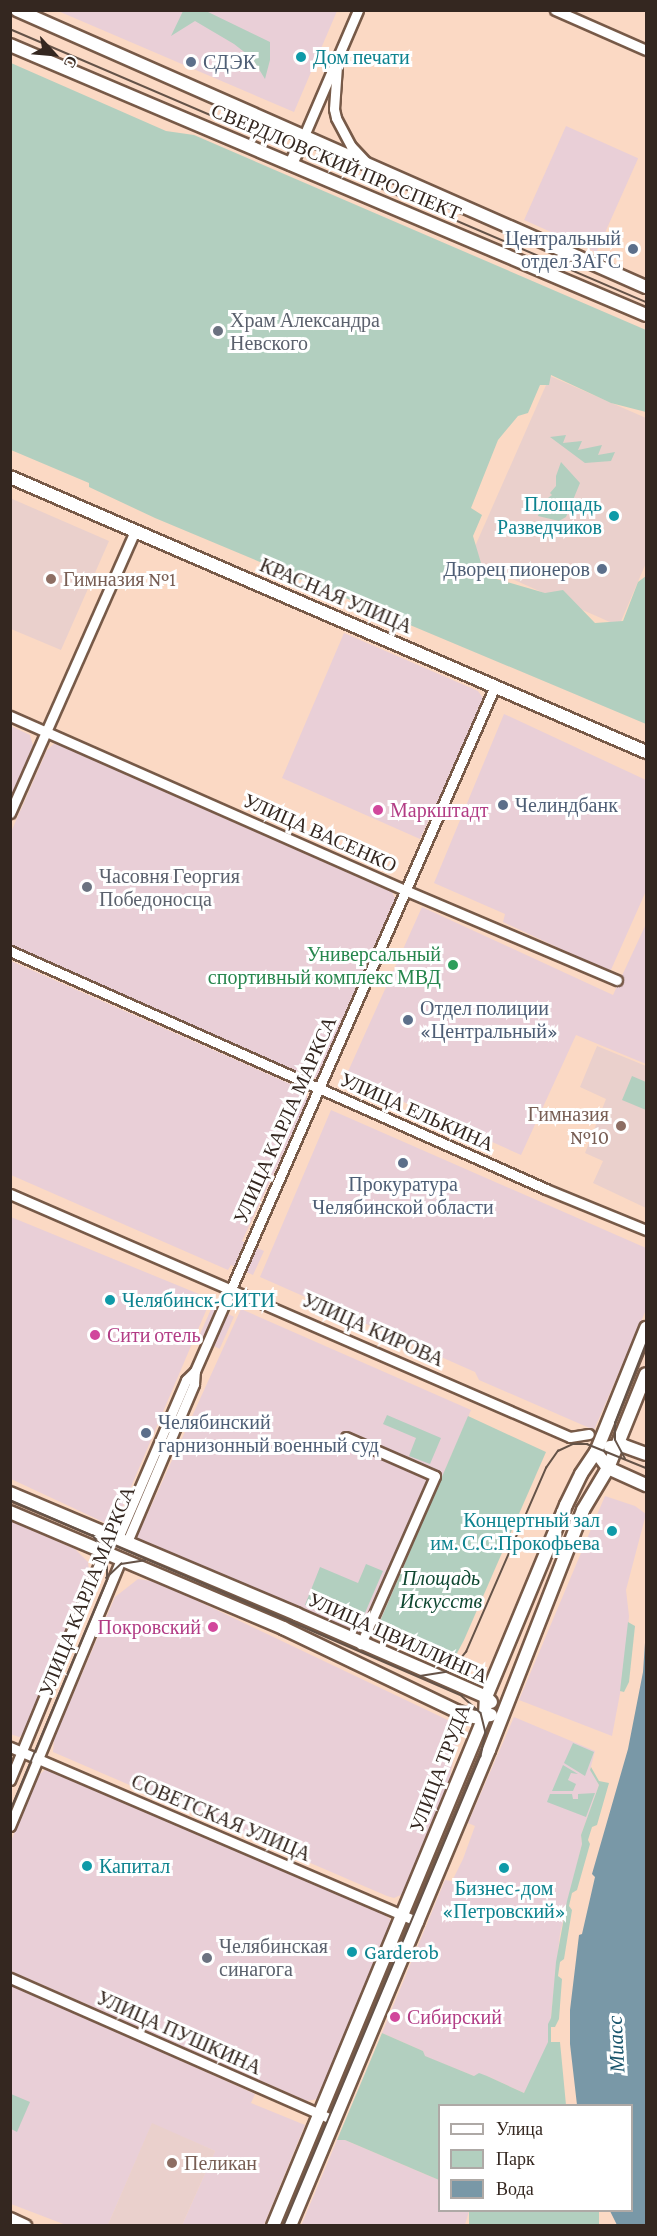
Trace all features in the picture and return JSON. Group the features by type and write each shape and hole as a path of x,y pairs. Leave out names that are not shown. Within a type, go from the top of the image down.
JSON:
{"main road":[{"name":"СВЕРДЛОВСКИЙ ПРОСПЕКТ","path":"17,10 303,138 646,287"},
{"name":"СВЕРДЛОВСКИЙ ПРОСПЕКТ","path":"10,45 646,315"},
{"path":"291,164 303,138"},
{"name":"КРАСНАЯ УЛИЦА","path":"10,477 646,752"},
{"name":"УЛИЦА ТРУДА","path":"273,2226 485,1715 486,1697 566,1504 581,1474 597,1450 646,1328"},
{"name":"УЛИЦА ТРУДА","path":"290,2226 418,1922 583,1510 608,1468 646,1374"},
{"path":"646,1454 624,1446 597,1450 608,1468 646,1485"},
{"name":"УЛИЦА ЦВИЛЛИНГА","path":"10,1493 486,1697 503,1714"},
{"name":"УЛИЦА ЦВИЛЛИНГА","path":"10,1512 283,1628 456,1711 475,1717 503,1714"},
{"name":"УЛИЦА КАРЛА МАРКСА","path":"104,1552 122,1540"},
{"name":"УЛИЦА КАРЛА МАРКСА","path":"121,1559 122,1540"},
{"path":"10,2219 25,2226"}],"street":[{"path":"303,138 358,10"},
{"path":"555,10 646,50"},
{"path":"337,60 334,109 336,118 351,146 370,166"},
{"path":"10,813 135,531"},
{"name":"УЛИЦА КАРЛА МАРКСА","path":"122,1540 186,1380 195,1371 495,686"},
{"name":"УЛИЦА ВАСЕНКО","path":"10,716 407,891 617,980"},
{"name":"УЛИЦА ЕЛЬКИНА","path":"10,951 320,1089 646,1230"},
{"name":"УЛИЦА КИРОВА","path":"10,1194 570,1437 589,1434"},
{"path":"346,1437 435,1476 361,1644"},
{"name":"УЛИЦА КАРЛА МАРКСА","path":"10,1780 104,1552"},
{"name":"УЛИЦА КАРЛА МАРКСА","path":"10,1826 121,1559"},
{"name":"СОВЕТСКАЯ УЛИЦА","path":"10,1747 418,1922"},
{"name":"УЛИЦА ПУШКИНА","path":"10,1978 334,2120"}],"shaded area":[{"path":"58,11 337,11 294,112"},
{"path":"566,126 638,158 596,252 524,220"},
{"path":"550,376 646,418 646,563 619,626 469,560"},
{"name":"Гимназия №1","path":"10,498 109,541 61,650 11,629"},
{"path":"344,633 478,691 483,698 483,704 420,839 282,778"},
{"path":"504,714 646,780 646,891 610,972 503,922 505,914 434,883"},
{"path":"11,726 30,735 33,746 11,796"},
{"path":"55,743 392,892 396,900 395,905 321,1075 313,1079 306,1077 11,949 11,832 47,750"},
{"path":"422,907 613,995 646,924 646,1064 576,1035 521,1155 346,1076"},
{"path":"11,961 304,1090 307,1094 307,1103 242,1241 264,1251 253,1275 231,1265 228,1270 11,1175"},
{"name":"Гимназия №10","path":"597,1046 646,1066 646,1208 593,1183 603,1161 585,1153 606,1099 580,1087"},
{"path":"331,1110 646,1248 646,1310 594,1430 479,1380 475,1372 260,1277"},
{"path":"11,1217 211,1299 114,1527 11,1479"},
{"path":"212,1307 234,1317 220,1349 198,1339"},
{"path":"241,1309 471,1410 371,1642 145,1545 137,1537"},
{"path":"605,1496 635,1506 646,1514 626,1590 629,1616 625,1667 612,1736 519,1700"},
{"path":"10,1521 75,1549 88,1562 90,1578 24,1734 19,1737 10,1734"},
{"path":"138,1579 158,1582 454,1723 458,1733 447,1793 403,1894 394,1898 387,1896 53,1752 54,1739 115,1597"},
{"path":"514,1717 595,1751 590,1770 599,1785 581,1835 582,1844 560,1934 551,2016 551,2043 524,2093 487,2076 474,2076 424,2056 423,2051 382,2033 445,1880 452,1881 463,1859 475,1826 468,1823"},
{"path":"46,1769 380,1911 390,1919 392,1927 318,2099 307,2101 11,1971 11,1841 39,1775"},
{"path":"10,1984 255,2094 251,2103 305,2125 264,2225 182,2225 215,2151 152,2124 108,2225 66,2225 11,2204"},
{"name":"Пеликан","path":"152,2123 215,2151 182,2225 108,2225"},
{"path":"337,2140 345,2140 438,2180 438,2212 469,2212 465,2225 301,2226"}],"green space":[{"path":"183,11 206,11 270,42 270,60 265,79 252,58 234,44 195,21 171,36"},
{"path":"11,63 166,131 194,135 646,330 646,412 611,403 551,375 549,385 540,385 528,413 518,416 498,440 471,508 482,515 473,536 481,563 479,565 493,578 545,593 563,590 595,623 623,621 638,582 646,576 646,724 155,518 89,487 89,483 11,450"},
{"path":"566,435 563,443 582,441 578,450 602,445 598,455 615,452 611,461 585,463 550,437"},
{"path":"561,462 580,483 566,517 559,521 538,516 544,501 552,495 550,493 556,486 556,476"},
{"path":"632,1076 646,1082 646,1110 622,1100"},
{"path":"387,1415 441,1438 430,1464 409,1456 416,1438 383,1424"},
{"name":"Площадь Искусств","path":"468,1416 546,1452 464,1640 455,1657 447,1664 375,1633"},
{"path":"366,1564 383,1571 359,1627 305,1605 320,1567 358,1583"},
{"path":"628,1622 635,1626 629,1682 624,1692 620,1691"},
{"path":"573,1743 594,1752 585,1776 564,1763"},
{"path":"563,1765 578,1774 571,1773 568,1780 576,1784 573,1791 552,1791"},
{"path":"591,1767 599,1781 609,1783 597,1825 592,1827 588,1840 590,1844 577,1890 572,1893 569,1906 572,1910 564,1959 560,1962 558,1976 562,1979 559,2019 555,2027 551,2027 551,2042 560,2042 566,2104 438,2104 438,2180 345,2140 337,2140 382,2033 423,2051 425,2056 474,2076 479,2073 524,2093 548,2042 556,1962 567,1901 582,1844 581,1835 599,1785 590,1770"},
{"path":"595,1793 586,1817 547,1802 550,1794 572,1794 573,1799 578,1799 578,1794"},
{"path":"11,2094 30,2102 17,2132 11,2129"},
{"path":"469,2212 599,2212 599,2226 469,2226"}],"water":[{"name":"Миасс","path":"646,1628 646,2225 617,2225 610,2212 633,2212 633,2104 577,2104 570,2044 570,2010 579,1935 582,1934 595,1877 592,1874 628,1749 643,1672"}],"tram line":[{"path":"10,29 646,302"},
{"path":"625,1459 615,1440 615,1423 646,1344"},
{"path":"420,1676 445,1672 453,1668 466,1652 546,1468 558,1451 573,1444 587,1444 646,1468"},
{"path":"10,1500 462,1696 481,1713 486,1733 481,1756 284,2226"},
{"path":"10,1811 107,1580 107,1559 93,1536"},
{"path":"106,1578 121,1564 145,1560"}],"place":[{"name":"Дом печати","path":"301,57"},
{"name":"СДЭК","path":"191,62"},
{"name":"Центральный отдел ЗАГС","path":"633,249"},
{"name":"Храм Александра Невского","path":"218,331"},
{"name":"Площадь Разведчиков","path":"614,516"},
{"name":"Дворец пионеров","path":"602,569"},
{"name":"Гимназия №1","path":"51,579"},
{"name":"Челиндбанк","path":"503,805"},
{"name":"Маркштадт","path":"378,810"},
{"name":"Часовня Георгия Победоносца","path":"87,887"},
{"name":"Универсальный спортивный комплекс МВД","path":"453,965"},
{"name":"Отдел полиции «Центральный»","path":"408,1020"},
{"name":"Гимназия №10","path":"621,1126"},
{"name":"Прокуратура Челябинской области","path":"403,1163"},
{"name":"Челябинск-СИТИ","path":"110,1300"},
{"name":"Сити отель","path":"95,1335"},
{"name":"Челябинский гарнизонный военный суд","path":"146,1433"},
{"name":"Концертный зал им. С.С.Прокофьева","path":"612,1531"},
{"name":"Покровский","path":"213,1627"},
{"name":"Капитал","path":"87,1866"},
{"name":"Бизнес-дом «Петровский»","path":"504,1868"},
{"name":"Garderob","path":"352,1952"},
{"name":"Челябинская синагога","path":"207,1958"},
{"name":"Сибирский","path":"395,2017"},
{"name":"Пеликан","path":"172,2163"}]}
